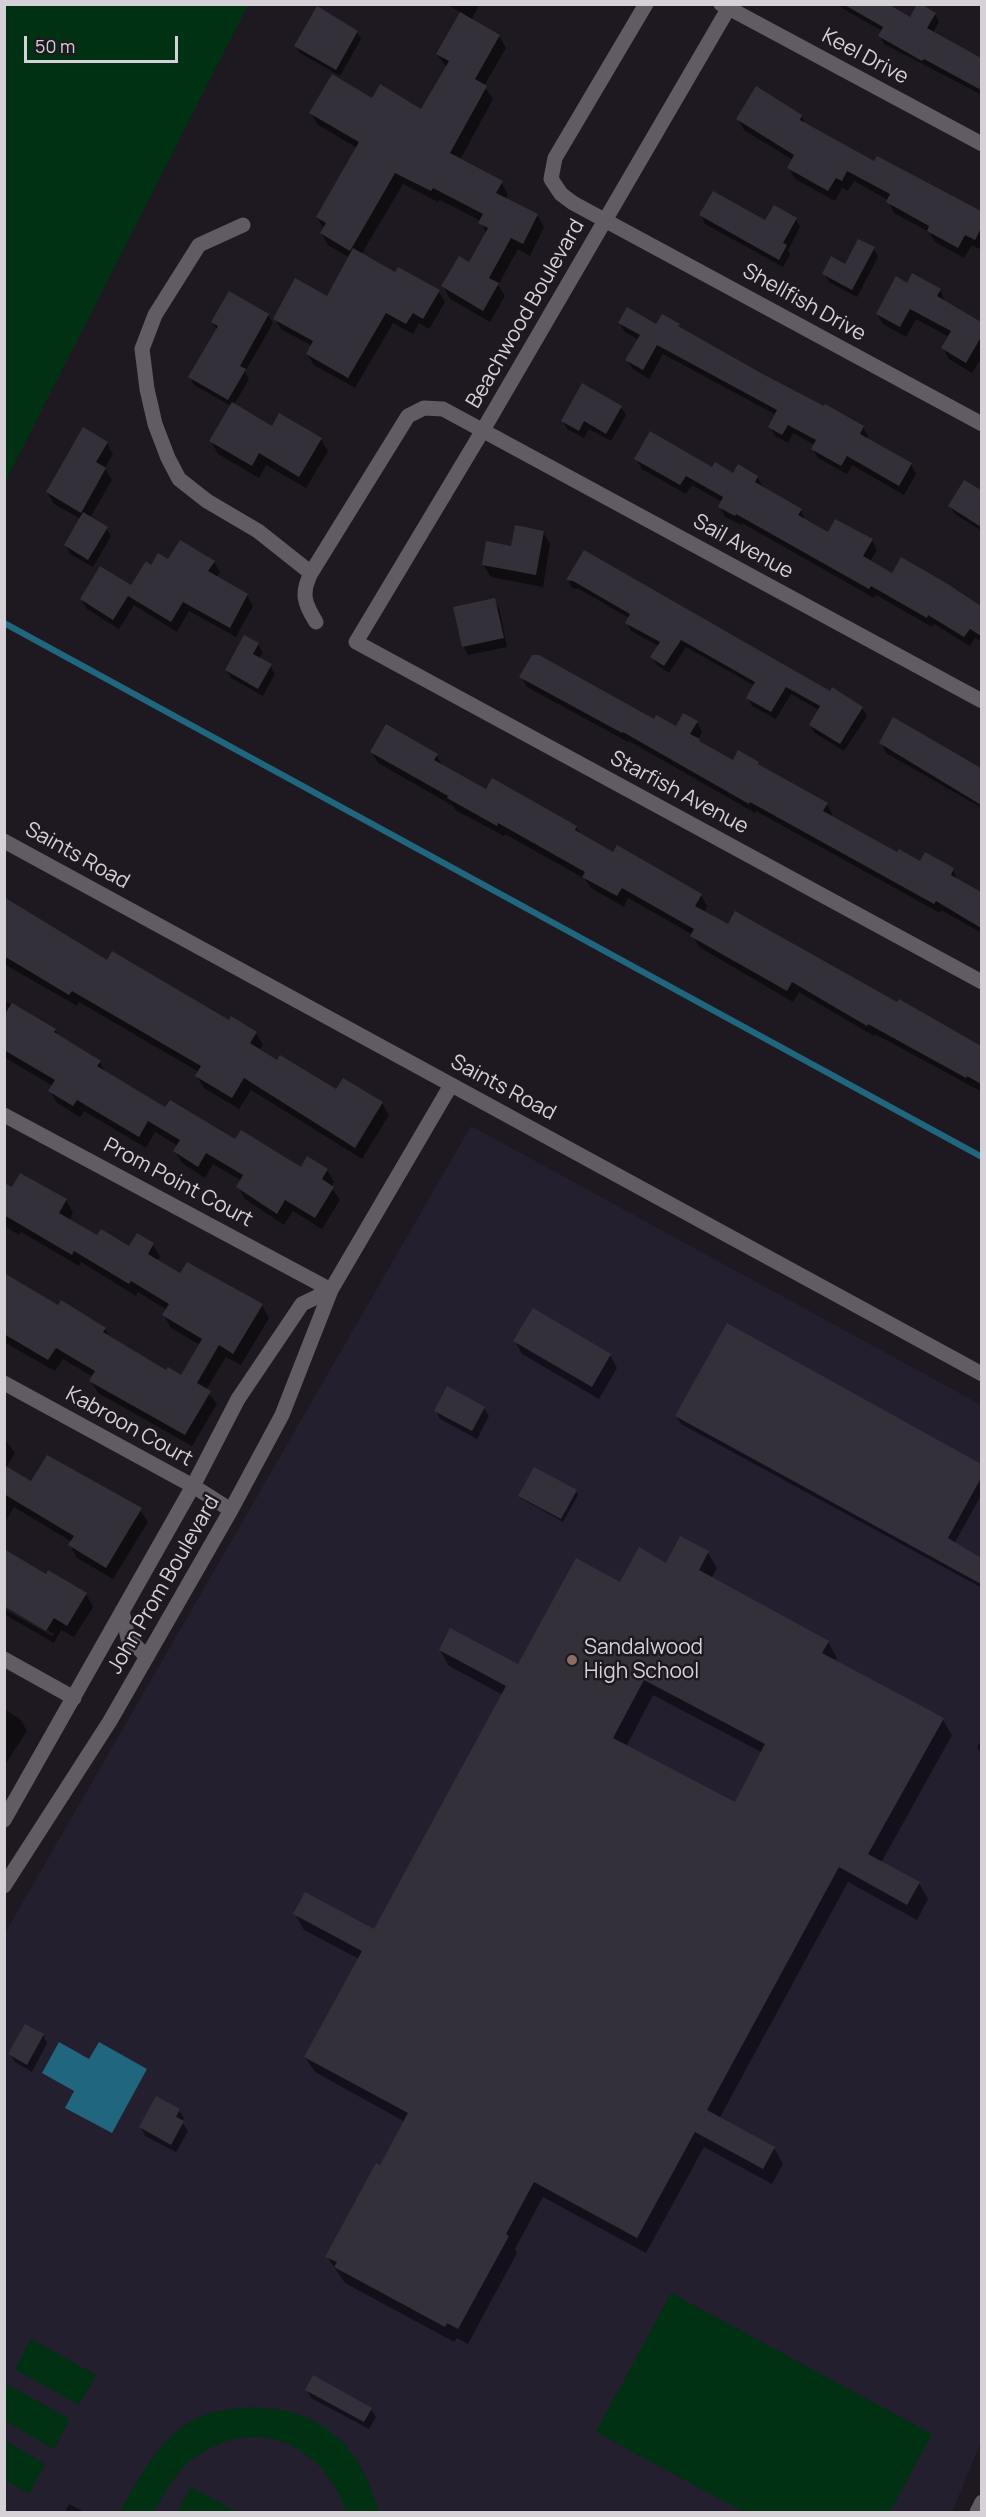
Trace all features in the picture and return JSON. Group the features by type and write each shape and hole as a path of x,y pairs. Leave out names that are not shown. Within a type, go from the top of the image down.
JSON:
{"street":[{"name":"Shellfish Drive","path":"646,4 555,158 551,178 561,194 981,424"},
{"name":"Beachwood Boulevard","path":"356,642 483,429 727,6"},
{"name":"Keel Drive","path":"727,6 981,144"},
{"path":"243,225 199,245 155,315 142,349 147,389 155,424 179,479 207,501 258,531 311,573 304,588 309,610 316,622"},
{"name":"Sail Avenue","path":"311,573 408,416 424,408 442,409 483,429 981,701"},
{"name":"Starfish Avenue","path":"356,642 981,982"},
{"name":"Saints Road","path":"4,840 981,1374"},
{"name":"John Prom Boulevard","path":"4,1886 110,1721 231,1510 282,1415 331,1290 451,1085"},
{"name":"Prom Point Court","path":"4,1115 331,1290"},
{"name":"John Prom Boulevard","path":"4,1820 193,1486 238,1399 302,1304 331,1290"},
{"name":"Kabroon Court","path":"4,1383 193,1486 231,1510"},
{"path":"122,1611 128,1638 147,1657"},
{"path":"4,1659 75,1698"},
{"path":"977,2512 981,2502"}],"shaded area":[{"name":"Sandalwood High School","path":"471,1126 981,1405 982,2439 952,2512 5,2512 5,1933"}],"green space":[{"path":"4,5 248,5 5,482"},
{"path":"671,2293 932,2434 890,2512 744,2512 596,2432"},
{"path":"31,2339 96,2375 79,2405 15,2369"},
{"path":"6,2384 70,2419 54,2449 5,2421"},
{"path":"257,2407 295,2413 328,2429 350,2451 359,2464 379,2512 346,2512 337,2490 324,2471 308,2456 289,2445 268,2438 247,2437 224,2442 190,2461 171,2483 154,2512 120,2512 148,2464 172,2436 186,2425 202,2416 220,2411"},
{"path":"5,2441 45,2464 29,2494 5,2480"},
{"path":"191,2487 237,2512 177,2512"}],"water":[{"path":"59,2042 89,2059 99,2042 147,2069 112,2133 65,2108 74,2091 42,2073"}],"building":[{"path":"843,4 888,4 910,17 917,4 921,4 936,13 927,28 981,58 981,90 878,36 883,27"},
{"path":"317,6 358,31 336,70 294,46"},
{"path":"460,12 500,35 475,79 487,86 450,153 503,181 496,193 538,214 523,244 511,238 489,278 499,283 483,311 441,286 459,256 469,262 488,228 478,223 483,214 433,188 431,191 395,173 350,251 320,233 326,223 316,217 359,142 309,113 332,74 372,98 380,84 421,109 449,61 436,54"},
{"path":"756,86 802,115 800,120 874,161 877,156 981,211 981,228 975,240 965,235 958,248 927,231 929,226 886,202 890,194 847,171 842,181 836,178 828,191 787,168 794,155 736,119"},
{"path":"713,191 765,220 774,205 797,218 783,243 787,245 779,260 699,215"},
{"path":"858,239 875,247 852,290 822,274 831,256 845,264"},
{"path":"353,248 395,272 398,267 440,290 423,319 413,313 406,324 386,313 348,378 306,354 313,341 273,319 295,278 327,296"},
{"path":"912,273 941,289 937,296 981,322 981,337 966,363 941,348 951,331 910,309 900,327 876,314 896,276 907,283"},
{"path":"229,291 269,314 240,366 246,369 228,400 188,377 218,326 211,322"},
{"path":"627,307 656,324 662,314 680,324 678,326 759,372 864,426 860,434 912,463 899,486 847,456 841,466 811,449 816,440 788,425 782,435 768,427 777,410 657,345 643,370 625,360 640,335 618,323"},
{"path":"582,383 622,406 606,434 584,421 579,431 561,421"},
{"path":"232,402 272,426 279,413 322,438 299,477 259,453 252,466 209,441"},
{"path":"83,427 108,442 96,462 106,468 81,513 46,492"},
{"path":"650,431 712,467 715,462 733,473 738,464 758,476 755,482 802,509 798,515 828,532 835,519 873,539 863,556 892,573 901,557 946,583 981,606 981,636 970,629 964,637 928,615 927,618 871,586 869,589 736,514 735,516 718,507 723,497 686,476 680,485 634,459"},
{"path":"964,480 981,490 981,527 948,506"},
{"path":"83,512 108,527 88,560 64,545"},
{"path":"515,525 544,531 536,575 482,565 486,541 511,546"},
{"path":"180,540 215,561 208,571 248,594 230,628 183,602 171,622 128,596 113,620 80,599 100,566 131,585 146,561 151,565 158,553 168,559"},
{"path":"584,550 830,691 832,687 863,707 840,744 809,725 820,706 786,687 771,712 746,698 755,682 681,640 664,666 650,657 660,642 625,623 630,614 573,581 566,580"},
{"path":"495,598 504,638 462,647 453,607"},
{"path":"244,635 259,643 253,654 272,664 258,689 225,670"},
{"path":"532,655 539,655 654,719 656,715 676,726 683,713 698,721 690,734 700,739 699,741 733,760 738,750 759,762 758,764 828,803 823,811 897,852 899,849 920,861 925,852 954,868 951,875 981,892 981,928 936,901 934,904 519,677"},
{"path":"893,717 981,768 981,805 879,743"},
{"path":"386,724 438,754 434,760 486,789 492,778 577,826 575,830 613,852 617,845 702,894 695,906 728,924 735,911 897,1002 899,999 981,1046 981,1084 868,1024 867,1026 792,982 787,991 690,936 694,929 622,888 617,896 582,877 585,872 498,823 497,826 370,752"},
{"path":"4,897 107,960 112,951 229,1020 231,1016 257,1032 250,1043 277,1060 280,1055 336,1089 343,1078 383,1102 355,1148 244,1078 232,1098 195,1076 201,1066 72,991 69,995 4,956"},
{"path":"12,1003 56,1029 54,1032 101,1061 97,1066 165,1107 170,1100 235,1139 241,1130 301,1167 307,1156 328,1169 322,1179 334,1187 315,1218 285,1200 277,1214 236,1187 243,1175 206,1153 198,1167 173,1151 180,1140 148,1121 139,1137 77,1100 73,1106 48,1091 55,1080 4,1050 4,1015"},
{"path":"20,1173 67,1199 59,1213 97,1235 101,1229 129,1246 137,1233 154,1243 148,1254 180,1273 187,1262 263,1304 233,1354 219,1345 197,1383 211,1391 185,1435 89,1381 95,1371 56,1348 48,1360 4,1334 4,1273 58,1305 61,1300 106,1328 103,1332 166,1370 168,1367 181,1375 202,1339 162,1315 169,1304 131,1281 129,1284 74,1251 72,1255 4,1215 4,1183 12,1187"},
{"path":"533,1308 611,1354 592,1387 513,1341"},
{"path":"727,1323 981,1464 981,1478 948,1538 981,1558 981,1584 675,1416"},
{"path":"447,1386 485,1407 472,1431 434,1411"},
{"path":"47,1455 142,1508 106,1568 68,1545 74,1536 4,1494 4,1465 31,1481"},
{"path":"534,1467 577,1490 561,1519 518,1496"},
{"path":"680,1536 709,1551 699,1570 829,1641 822,1653 944,1718 868,1854 920,1882 907,1905 839,1867 707,2110 775,2147 763,2169 695,2132 637,2238 534,2182 506,2234 509,2236 458,2329 447,2323 445,2327 334,2267 337,2262 325,2257 376,2163 380,2165 408,2113 304,2057 362,1951 293,1914 305,1892 374,1929 506,1686 439,1650 450,1628 518,1664 576,1558 620,1582 639,1547 666,1563","holes":["644,1680 765,1744 735,1802 613,1738"]},
{"path":"4,1549 46,1574 48,1570 87,1593 67,1626 54,1618 46,1631 4,1606"},
{"path":"25,2024 44,2034 27,2065 8,2054"},
{"path":"156,2096 180,2109 176,2117 184,2121 171,2145 139,2127"},
{"path":"313,2375 372,2408 364,2422 305,2390"}],"waterway":[{"path":"4,623 982,1157"}],"place":[{"name":"Sandalwood High School","path":"572,1660"}]}
